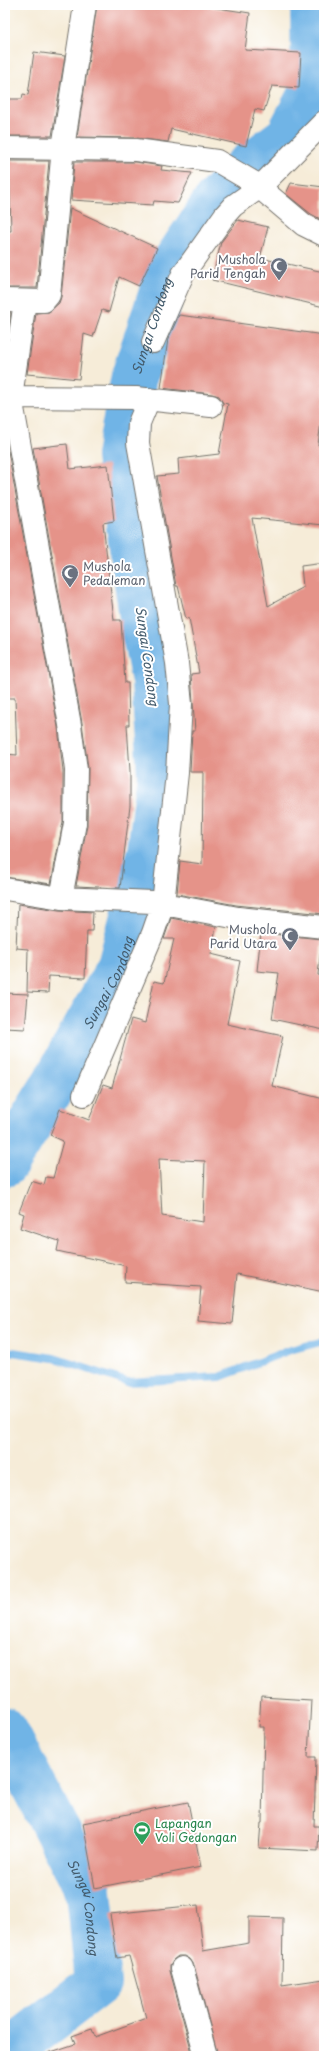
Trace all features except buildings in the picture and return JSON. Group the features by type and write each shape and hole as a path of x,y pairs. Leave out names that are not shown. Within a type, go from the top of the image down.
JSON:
{"street":[{"path":"61,898 75,823 76,770 11,397 15,301 44,301 48,295 63,148 85,5"},
{"path":"153,342 183,274 225,215 324,122"},
{"path":"5,148 136,150 217,161 256,185 304,225 324,235"},
{"path":"11,397 89,396 142,398 211,406"},
{"path":"84,1095 153,933 177,772 181,704 174,641 161,577 138,443 142,398"},
{"path":"5,889 61,898 158,903 238,918 324,927"},
{"path":"182,1968 206,2056"}],"waterway":[{"name":"Sungai Condong","path":"5,1164 53,1086 120,966 150,850 160,775 154,681 144,631 119,456 134,376 169,271 217,200 245,169 288,137 314,88 313,5"},
{"path":"5,1351 54,1358 127,1382 220,1377 290,1350 324,1341"},
{"name":"Sungai Condong","path":"5,1731 89,1892 98,1983 5,2055"}],"place":[{"name":"Mushola Parid Tengah","path":"279,281"},
{"name":"Mushola Pedaleman","path":"70,588"},
{"name":"Mushola Parid Utara","path":"290,951"},
{"name":"Lapangan Voli Gedongan","path":"142,1845"}]}
